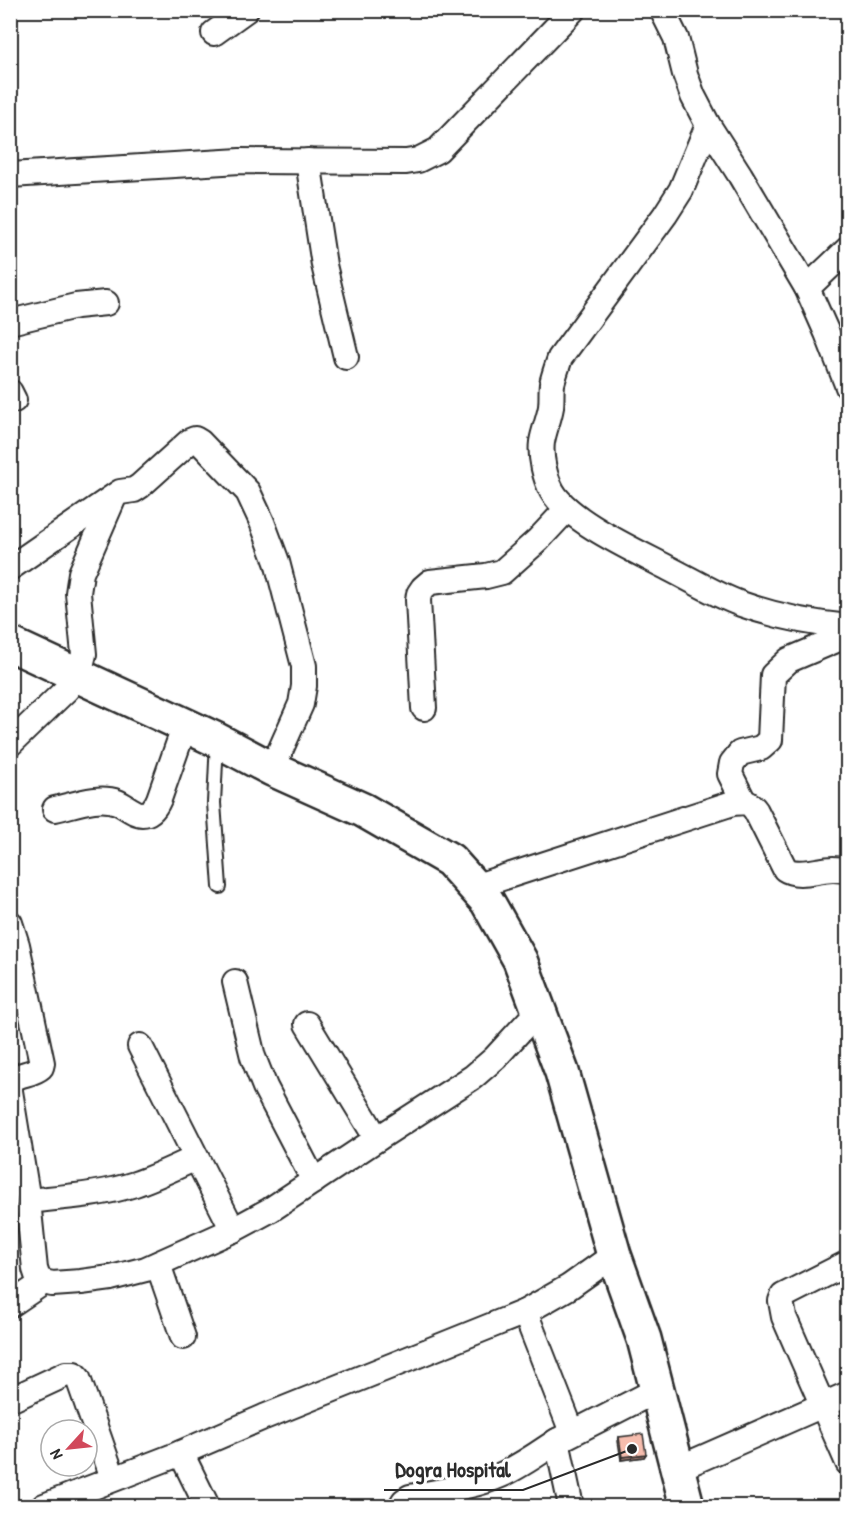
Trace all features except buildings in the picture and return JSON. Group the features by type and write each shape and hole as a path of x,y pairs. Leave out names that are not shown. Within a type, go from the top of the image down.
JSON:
{"main road":[{"path":"10,644 363,810 450,860 487,901 520,960 562,1072 614,1255 644,1339 687,1506"}],"street":[{"path":"213,33 246,10"},
{"path":"10,175 240,161 406,162 418,160 438,150 573,10"},
{"path":"662,10 676,38 693,96 708,125 807,288 848,387"},
{"path":"708,125 681,190 659,224 560,358 555,372 550,414 542,443 545,473 552,491 567,509 597,530 739,604 802,622 848,627"},
{"path":"308,161 324,265 346,357"},
{"path":"807,288 848,249"},
{"path":"10,322 76,306 106,303"},
{"path":"10,568 120,492 134,490 140,486 193,439 200,442 248,492 262,522 277,562 304,666 301,704 272,769"},
{"path":"10,744 59,697 81,666 84,654 78,593 81,573 114,497"},
{"path":"424,708 418,600 423,588 430,582 502,572 538,540 567,509"},
{"path":"744,802 730,774 732,763 740,753 761,748 770,740 773,675 789,660 848,635"},
{"path":"55,808 103,800 116,802 140,815 148,813 159,799 185,725"},
{"path":"474,887 733,803 744,802 751,804 756,811 785,869 798,873 834,869 848,870"},
{"path":"10,923 17,945 42,1063 38,1070 19,1075 10,1081"},
{"path":"235,982 253,1057 265,1087 314,1181"},
{"path":"10,1091 38,1278 52,1284 111,1278 147,1269 233,1230 270,1210 473,1077 495,1058 539,1010"},
{"path":"307,1024 377,1139"},
{"path":"140,1046 233,1230"},
{"path":"28,1201 120,1188 153,1177 196,1158"},
{"path":"44,1506 181,1453 264,1417 525,1312 569,1287 614,1255"},
{"path":"848,1263 783,1296 781,1301 784,1317 848,1463"},
{"path":"158,1264 183,1337"},
{"path":"10,1305 44,1282"},
{"path":"525,1312 565,1437 571,1506"},
{"path":"10,1400 66,1374 74,1374 78,1378 113,1478"},
{"path":"401,1506 410,1497 500,1476 565,1437 657,1390"},
{"path":"677,1469 848,1394"},
{"path":"181,1453 207,1506"}],"lane":[{"path":"217,740 214,803 220,886"}],"place":[{"name":"Dogra Hospital","path":"632,1449"}]}
